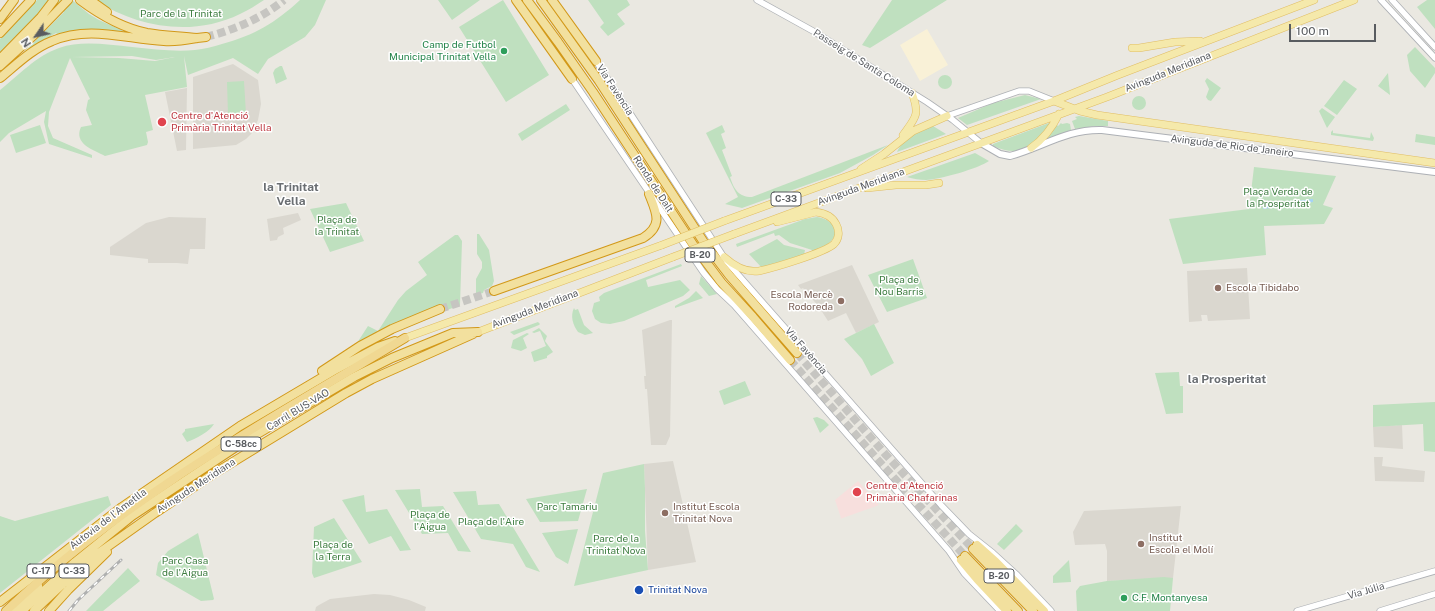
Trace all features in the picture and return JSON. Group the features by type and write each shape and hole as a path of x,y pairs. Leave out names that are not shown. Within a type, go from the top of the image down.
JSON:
{"highway":[{"path":"0,19 14,0"},
{"path":"0,33 31,0"},
{"path":"0,66 35,34 68,0"},
{"path":"0,78 43,45 72,35 102,33 173,42 202,37 143,32 118,24 96,12 80,0"},
{"path":"90,0 113,15 124,20 167,35"},
{"path":"516,0 572,79"},
{"name":"Ronda de Dalt","path":"527,0 558,42 712,271 790,360"},
{"name":"Ronda de Dalt","path":"541,0 633,133 703,241 722,266 797,352"},
{"path":"552,0 596,61"},
{"path":"0,59 41,17 54,1"},
{"path":"494,291 647,236 654,229 657,218 649,194"},
{"path":"281,401 310,378 360,346 392,329 440,310"},
{"name":"Avinguda Meridiana","path":"120,538 210,476 346,393 397,367 478,332"},
{"name":"Carril BUS-VAO","path":"22,611 75,562 132,516 242,443 354,377 392,358 453,333 478,332"},
{"path":"281,401 355,358 378,347 405,338"},
{"path":"126,511 210,455 405,338"},
{"name":"Autovia de l'Ametlla","path":"0,602 110,516 160,480 240,426 281,401"},
{"path":"6,611 58,565 126,511 160,480"},
{"path":"49,611 120,538"},
{"name":"C-33","path":"34,611 76,570 120,538"},
{"name":"B-20","path":"1034,611 975,547 996,562 1044,611"},
{"name":"B-20","path":"1007,611 977,579 963,558 1018,611"},
{"path":"14,611 58,565"}],"main road":[{"name":"Avinguda Meridiana","path":"405,338 1054,101 1118,74 1314,0"},
{"name":"Avinguda Meridiana","path":"478,332 734,234 1059,114 1354,0"},
{"path":"1132,48 1175,42 1206,41"},
{"path":"894,146 916,115 917,107 912,93"},
{"name":"Avinguda de Rio de Janeiro","path":"1054,101 1097,115 1133,121 1435,163"},
{"path":"1031,148 1043,139 1052,128 1059,114"},
{"path":"847,177 877,159 913,131 947,116"},
{"name":"Avinguda de Rio de Janeiro","path":"981,143 991,150 1005,156 1013,156 1074,132 1102,130 1435,172"},
{"path":"855,189 939,183"},
{"path":"724,257 742,270 749,272 759,271 820,252 834,244 839,233 835,222 831,218 822,213 816,212 746,230"}],"street":[{"name":"Passeig de Santa Coloma","path":"757,0 813,31 912,93 947,116 967,132"},
{"path":"1382,0 1435,58"},
{"path":"1392,0 1435,47"},
{"name":"Via Favència","path":"596,61 724,257 941,505 969,534 1016,574 1051,611"},
{"path":"572,79 649,194 710,281 734,305 949,551 972,582 1000,611"},
{"path":"947,116 1006,95 1026,90 1046,96 1054,101"},
{"path":"967,132 981,143"},
{"name":"Via Júlia","path":"1297,611 1435,571"},
{"path":"1380,611 1435,594"}],"shaded area":[{"path":"927,29 948,65 920,81 900,45"},
{"path":"233,64 258,80 261,104 258,120 252,133 236,145 193,149 193,77"},
{"path":"187,88 186,150 177,151 165,92"},
{"path":"298,213 301,220 283,228 284,234 278,237 277,240 270,241 267,219"},
{"path":"169,217 206,218 205,249 190,249 188,264 148,263 148,259 110,255 110,247 146,223"},
{"name":"Escola Mercè Rodoreda","path":"852,265 879,322 856,333 846,313 828,321 819,307 803,288 801,289 798,285"},
{"name":"Escola Tibidabo","path":"1247,268 1250,319 1208,321 1207,315 1201,315 1202,321 1189,322 1187,271"},
{"path":"672,320 670,436 666,445 651,445 647,389 645,389 644,376 646,376 642,330"},
{"path":"1402,425 1403,449 1374,447 1373,427"},
{"path":"1374,457 1383,457 1382,466 1425,471 1424,482 1375,481"},
{"name":"Institut Escola Trinitat Nova","path":"673,461 696,562 648,570 644,464"},
{"name":"Centre d'Atenció Primària Chafarinas","path":"858,481 879,505 840,519 841,518 835,500"},
{"name":"Institut Escola el Molí","path":"1181,506 1173,578 1107,581 1107,551 1105,544 1075,545 1073,532 1084,511"},
{"path":"374,594 390,595 409,600 426,607 425,611 315,611 316,607 330,599"}],"green space":[{"path":"37,0 49,0 30,24 0,54 0,39"},
{"path":"53,0 72,0 99,20 128,33 87,30 58,35 56,33 17,59 64,12"},
{"name":"Parc de la Trinitat","path":"95,0 264,0 243,12 222,21 185,27 147,23 112,10"},
{"path":"300,0 326,0 315,25 305,37 268,59 258,74 233,58 188,75 184,56 187,87 145,95 153,130 146,132 148,142 147,145 105,156 90,149 82,142 79,133 81,127 92,125 86,110 88,100 90,99 70,58 49,112 48,126 53,138 92,155 92,158 49,144 44,122 46,111 9,133 0,142 0,90 28,66 51,51 77,44 104,44 187,51 202,49 245,37 255,32 273,22","holes":["132,56 156,60 175,57 155,61 119,58 72,57"]},
{"path":"438,0 480,0 452,20"},
{"name":"Camp de Futbol Municipal Trinitat Vella","path":"503,0 549,75 506,102 459,27"},
{"path":"588,0 627,0 630,5 617,14 625,24 608,36 600,27 604,23"},
{"path":"892,0 947,0 870,48 862,45"},
{"path":"1427,0 1435,0 1435,29 1417,7"},
{"path":"1415,47 1435,68 1435,73 1425,88 1410,71 1407,55"},
{"path":"282,66 287,79 276,84 273,73 275,69"},
{"path":"1388,73 1390,95 1378,86"},
{"path":"945,75 950,77 952,82 950,87 945,89 940,87 938,82 940,77"},
{"path":"1207,78 1221,88 1211,101 1206,97 1209,89 1205,81"},
{"path":"1344,80 1357,89 1337,115 1324,106"},
{"path":"244,81 246,114 228,115 227,82"},
{"path":"1025,95 1041,99 967,125 958,118 993,103"},
{"path":"1139,96 1144,98 1146,103 1144,108 1139,110 1134,108 1132,103 1134,98"},
{"path":"566,104 570,110 522,141 518,134"},
{"path":"1322,108 1335,117 1327,128 1319,111"},
{"path":"1079,116 1108,121 1108,126 1075,129 1072,121 1077,119 1075,117"},
{"path":"1051,123 1043,135 1026,148 1011,151 993,146 993,144"},
{"path":"1061,123 1070,124 1071,130 1045,140 1057,125 1058,126"},
{"path":"40,125 46,143 16,153 10,135"},
{"path":"722,125 725,132 721,134 726,148 722,150 732,176 730,177 737,192 747,197 752,197 888,145 840,173 742,208 725,204 738,197 706,133"},
{"path":"933,126 946,134 897,152 908,139"},
{"path":"1333,130 1333,133 1370,138 1371,132 1374,138 1373,141 1331,135"},
{"path":"1416,134 1435,137 1435,145 1415,142"},
{"path":"975,153 989,161 968,170 940,178 924,180 907,177"},
{"name":"Plaça Verda de la Prosperitat","path":"1254,167 1336,176 1323,205 1333,208 1324,224 1264,226 1266,255 1183,264 1169,219 1249,209"},
{"name":"Plaça de la Trinitat","path":"346,203 364,241 330,252 310,209"},
{"path":"817,217 831,223 835,230 835,235 827,244 812,252 812,250 790,243 779,235 775,236 774,233 737,247 736,244 805,219"},
{"path":"477,234 479,234 489,250 494,281 492,286 484,290 483,293 479,294 476,293 476,279 482,268 482,262 477,254"},
{"path":"455,235 458,235 462,241 460,305 355,346 368,326 378,331 398,300 406,291 427,275 418,262"},
{"path":"777,239 784,245 805,250 804,255 762,268 749,254"},
{"name":"Plaça de Nou Barris","path":"913,259 927,298 887,312 868,275"},
{"path":"681,264 682,266 646,280 648,287 680,280 690,290 683,296 624,321 610,324 601,323 595,319 592,311 594,303 600,301 599,297 604,293"},
{"path":"701,276 717,294 709,296 699,284"},
{"path":"696,291 703,298 675,308 675,306 689,298"},
{"path":"574,308 575,310 578,309 584,325 593,333 585,335 578,332 572,314"},
{"path":"538,322 540,324 539,325 514,335 510,332"},
{"path":"874,324 894,363 871,376 862,359 844,339"},
{"path":"539,328 547,336 545,341 553,352 547,356 547,358 534,362 531,352 546,346 540,331 534,333 532,332"},
{"path":"527,333 529,334 523,338 527,348 521,351 511,348 513,340"},
{"path":"1179,372 1180,386 1183,386 1183,413 1166,414 1155,373"},
{"path":"745,381 751,395 724,405 719,391"},
{"path":"1435,402 1435,452 1424,451 1423,424 1373,427 1373,405"},
{"path":"817,417 824,420 829,425 820,433 813,418"},
{"path":"214,424 199,437 187,442 182,434 185,429"},
{"name":"Parc de la Trinitat Nova","path":"644,464 645,531 648,570 574,586 603,473"},
{"name":"Plaça de l'Aigua","path":"420,489 422,507 443,506 471,552 458,551 448,533 422,534 395,490"},
{"name":"Parc Tamariu","path":"587,489 578,521 540,522 526,499"},
{"name":"Plaça de l'Aire","path":"476,491 478,505 499,504 540,572 526,567 513,544 481,539 453,492"},
{"name":"Plaça de la Terra","path":"364,495 366,512 387,509 411,550 400,551 391,536 369,544 342,500"},
{"path":"108,496 111,505 0,593 0,516 15,521"},
{"name":"Plaça de la Terra","path":"334,518 362,562 314,578 312,573 314,527"},
{"path":"1016,524 1023,531 1004,550 997,544"},
{"name":"Parc Tamariu","path":"578,529 568,564 556,557 542,533"},
{"name":"Parc Casa de l'Aigua","path":"198,533 213,600 201,601 156,575 158,563 168,551"},
{"path":"1069,560 1071,582 1053,583 1053,576"},
{"path":"128,568 140,581 103,611 86,611"},
{"name":"C.F. Montanyesa","path":"1164,577 1173,578 1170,611 1077,611 1076,591 1080,586 1107,581"}],"water":[{"path":"1313,199 1313,202 1263,209 1263,205"}],"tunnel":[{"path":"206,37 247,23 284,0"},
{"path":"440,309 494,291"},
{"path":"797,353 886,455 973,549"},
{"path":"790,360 965,556"}],"railway":[{"path":"69,611 78,600 121,560"}],"place":[{"name":"Camp de Futbol Municipal Trinitat Vella","path":"504,51"},
{"name":"Centre d'Atenció Primària Trinitat Vella","path":"162,122"},
{"name":"Escola Tibidabo","path":"1218,288"},
{"name":"Escola Mercè Rodoreda","path":"841,301"},
{"name":"Centre d'Atenció Primària Chafarinas","path":"857,492"},
{"name":"Institut Escola Trinitat Nova","path":"665,513"},
{"name":"Institut Escola el Molí","path":"1141,544"},
{"name":"Trinitat Nova","path":"639,590"},
{"name":"C.F. Montanyesa","path":"1124,598"}],"district":[{"name":"la Trinitat Vella","path":"291,194"},
{"name":"la Prosperitat","path":"1227,379"}]}
